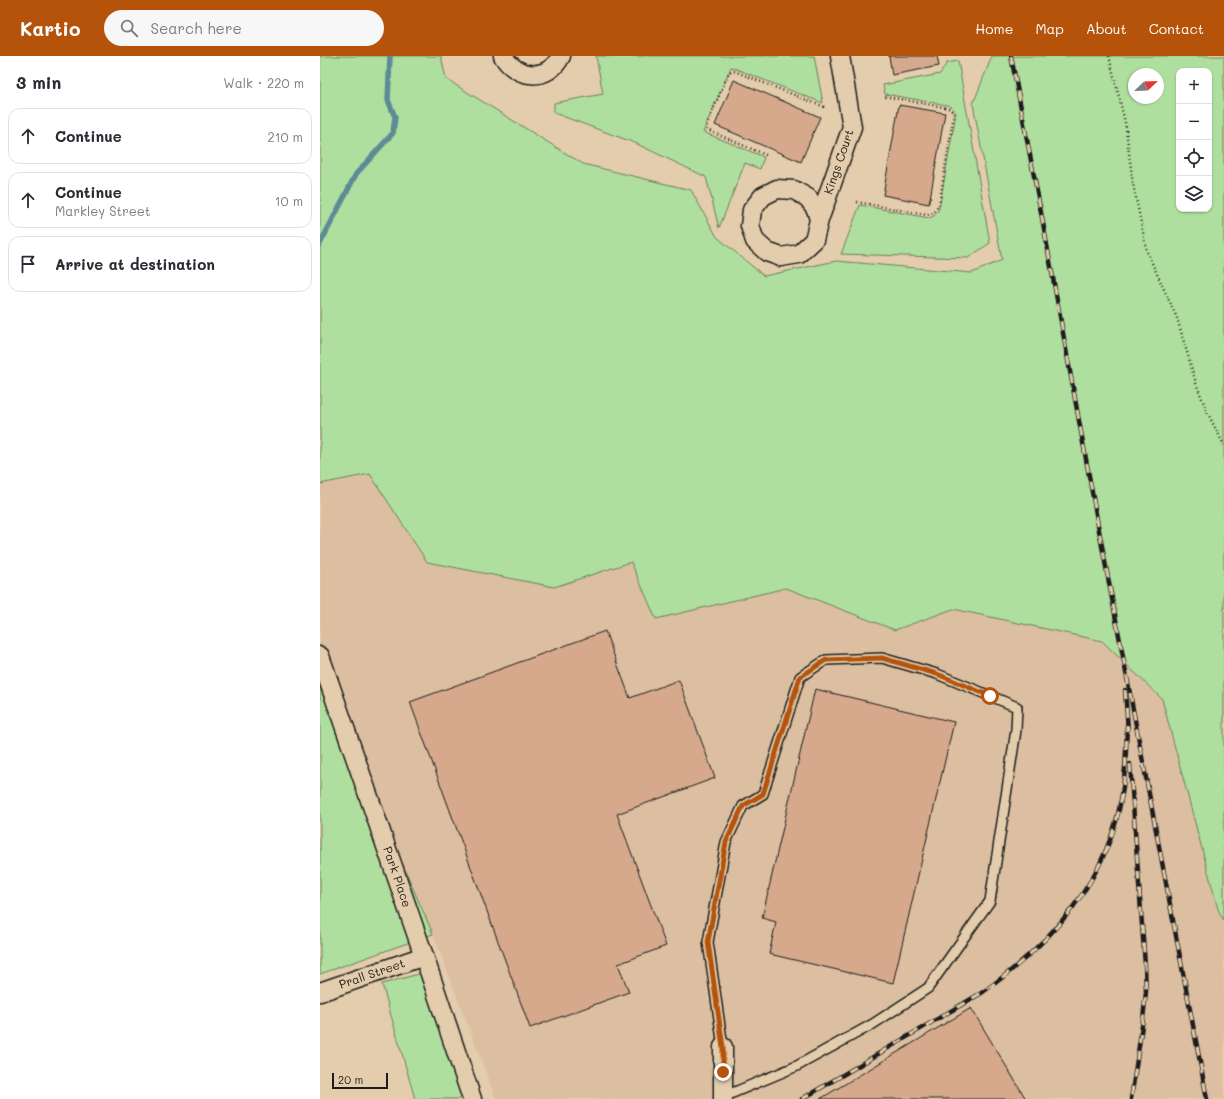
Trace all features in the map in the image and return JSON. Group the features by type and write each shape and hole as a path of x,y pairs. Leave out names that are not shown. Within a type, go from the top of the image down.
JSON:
{"street":[{"path":"503,56 511,67 523,74 536,75 548,71 558,62 561,56"},
{"name":"Kings Court","path":"819,220 852,127 840,56"},
{"name":"Park Place","path":"320,656 472,1099"},
{"name":"Prall Street","path":"320,992 424,956"},
{"path":"723,1047 723,1098"}],"lane":[{"path":"723,1047 708,942 726,842 743,806 763,794 800,677 826,660 882,658 937,674 1017,707 1016,730 990,901 928,988 873,1024 797,1066 723,1098"}],"path":[{"path":"1109,56 1125,122 1133,184 1146,252 1177,318 1196,382 1207,412 1224,445"},
{"path":"766,155 707,130 706,126 729,72 734,71 827,108"},
{"path":"858,202 927,215 934,213 939,205 954,114 951,109 948,108 882,96"}],"shaded area":[{"path":"370,474 427,562 554,587 631,562 656,619 786,588 895,630 953,609 1102,641 1162,699 1218,909 1224,921 1224,1099 496,1099 433,934 320,675 320,484"}],"green space":[{"path":"320,56 441,56 446,79 583,164 691,190 717,237 764,276 836,261 972,273 1002,260 973,104 992,56 1224,56 1224,921 1218,909 1162,699 1102,641 953,609 895,630 786,588 656,619 631,562 554,587 427,562 370,474 320,484"},
{"path":"596,56 814,56 823,103 731,67 703,132 764,157 760,169 745,163 719,228 706,177 635,143 554,113 554,103 603,94"},
{"path":"958,61 990,243 968,258 841,254 860,205 929,218 934,216 939,209 956,113 952,107 947,105 885,94 883,85 940,74 947,63"},
{"path":"320,675 433,934 320,974"},
{"path":"426,972 467,1099 415,1099 382,984"}],"building":[{"path":"889,56 937,56 939,66 892,75"},
{"path":"734,80 820,117 801,162 715,125"},
{"path":"899,105 945,113 929,204 883,195"},
{"path":"605,631 630,698 679,680 715,778 617,814 666,946 618,964 629,992 530,1028 410,702"},
{"path":"815,689 954,722 893,983 769,954 776,922 762,918"},
{"path":"971,1008 1026,1099 820,1099"}],"waterway":[{"path":"320,244 356,174 393,133 395,117 388,100 390,56"}],"railway":[{"path":"1011,56 1207,1099"},
{"path":"1125,690 1128,730"},
{"path":"802,1099 983,992 1008,973 1054,930 1073,907 1090,882 1104,855 1115,825 1122,794 1126,760 1127,725"},
{"path":"1130,764 1146,992 1131,1099"}],"route":[{"path":"723,1072 723,1047 708,942 726,842 743,806 763,794 800,677 826,660 882,658 937,674 990,696"}]}
